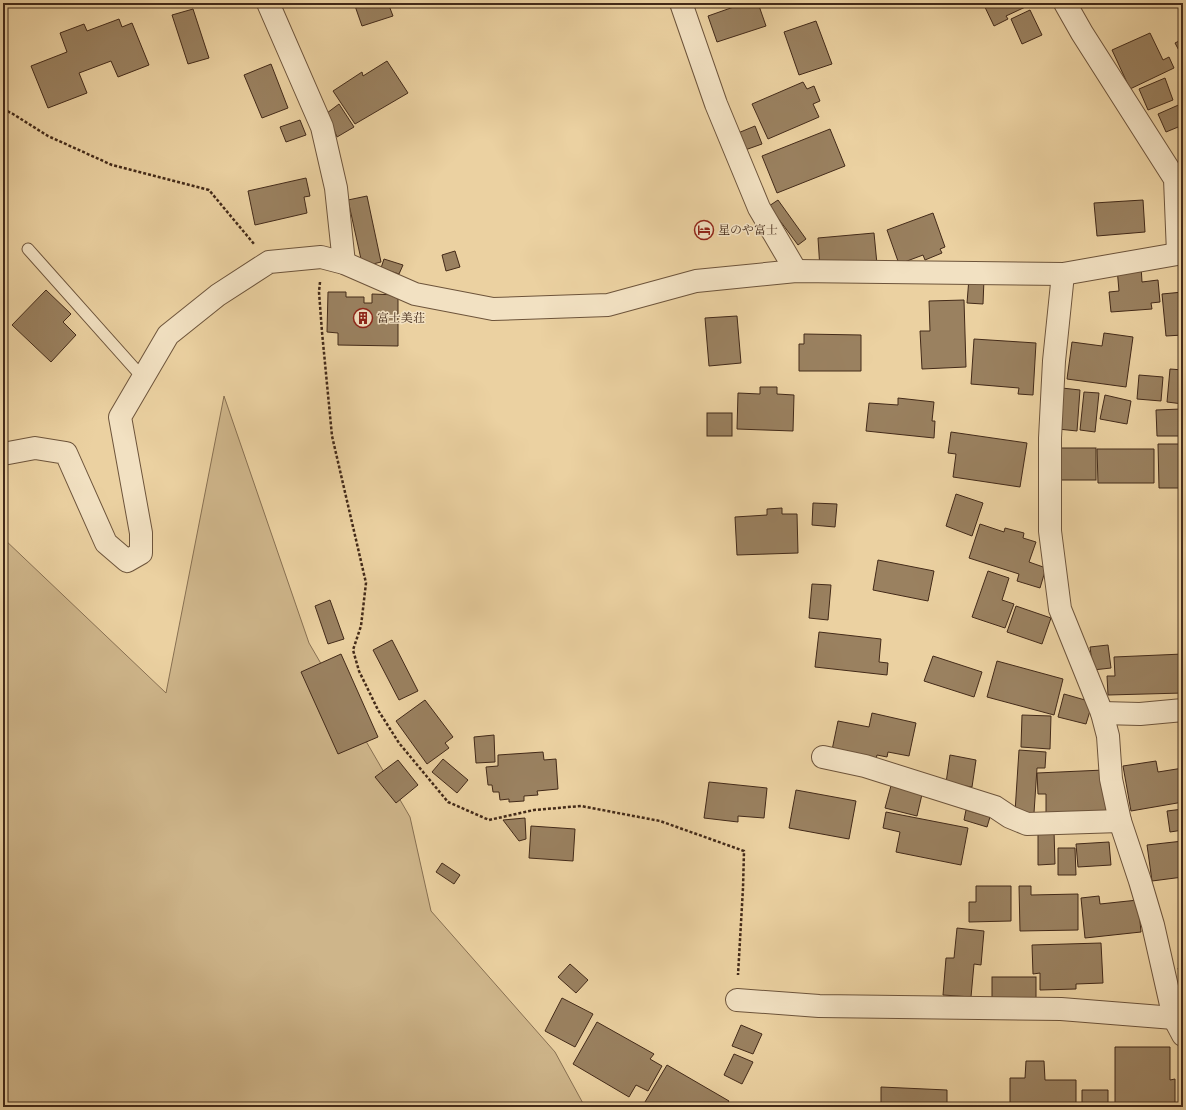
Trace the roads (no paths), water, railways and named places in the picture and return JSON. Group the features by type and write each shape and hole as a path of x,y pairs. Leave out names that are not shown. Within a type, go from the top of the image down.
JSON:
{"street":[{"path":"268,3 322,127 336,188 344,263"},
{"path":"681,3 716,104 759,208 796,271"},
{"path":"3,454 35,448 66,454 106,543 127,561 141,553 141,533 120,417 168,335 218,295 269,262 321,257 344,263 415,294 493,309 608,305 696,281 796,271 1063,274 1181,253 1175,179 1086,40 1065,3"},
{"path":"737,1000 819,1006 1061,1009 1179,1027 1153,925 1120,821 1111,779 1108,736 1102,713 1060,609 1050,531 1050,438 1053,369 1063,274"},
{"path":"1102,713 1140,714 1183,710"},
{"path":"823,757 865,766 995,807 1010,817 1027,824 1120,821"}],"lane":[{"path":"28,249 143,378"}],"place":[{"name":"星のや富士","path":"704,230"},
{"name":"富士美荘","path":"363,318"}]}
